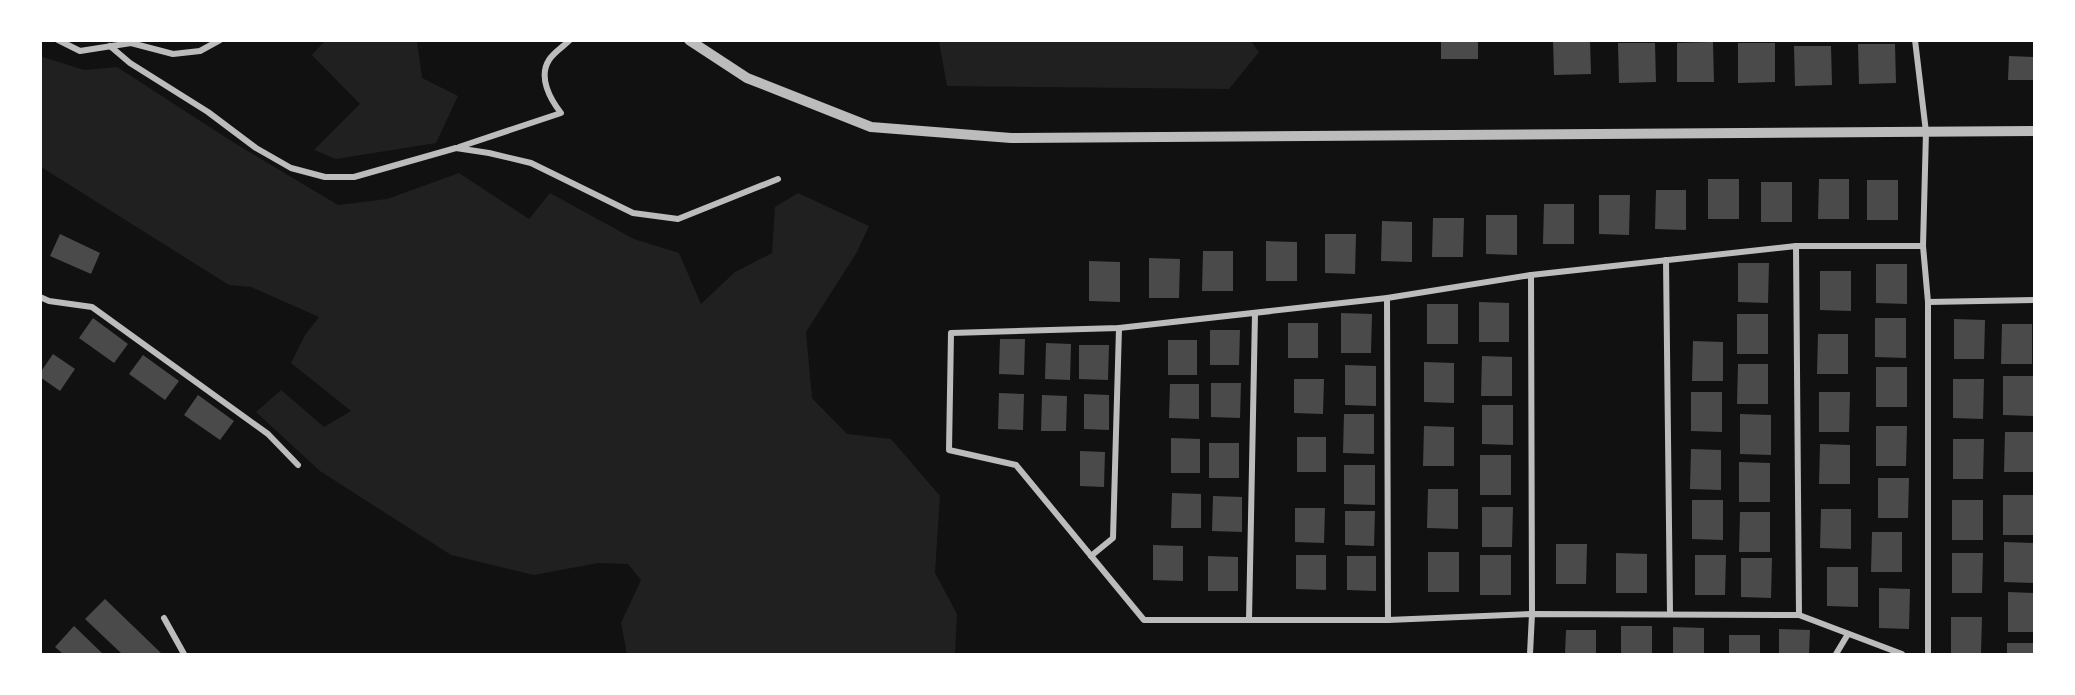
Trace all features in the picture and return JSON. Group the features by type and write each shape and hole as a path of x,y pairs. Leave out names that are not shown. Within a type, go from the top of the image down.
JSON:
{"street":[{"path":"58,40 80,51 131,43 173,54 200,51 220,40"},
{"path":"110,46 130,63 208,112 256,148 291,168 325,177 354,177 456,148 561,113 551,100 544,74 549,59 570,40"},
{"path":"689,40 747,78 871,127 1011,138 2034,131"},
{"path":"1915,40 1926,132 1923,246 1928,302 1928,654"},
{"path":"456,148 531,163 633,213 678,219 778,179"},
{"path":"1902,654 1799,615 1532,614 1388,620 1144,620 1016,465 948,450 951,333 1119,328 1387,298 1531,275 1796,246 1923,246"},
{"path":"1796,246 1799,615"},
{"path":"1666,260 1670,613"},
{"path":"1530,654 1532,614 1531,275"},
{"path":"40,297 49,301 92,307 268,434 298,465"},
{"path":"1387,298 1388,620"},
{"path":"1928,302 2034,300"},
{"path":"1249,620 1255,313"},
{"path":"1091,556 1113,538 1119,328"},
{"path":"164,618 184,654"},
{"path":"1836,654 1848,634"}],"shaded area":[{"path":"1250,40 1259,52 1229,89 947,86 939,41"},
{"path":"325,41 417,41 422,78 458,96 436,143 336,159 314,150 360,104 312,55"},
{"path":"40,56 84,70 117,67 236,144 338,205 387,199 459,173 529,219 550,193 634,239 679,253 701,304 735,272 772,253 775,207 798,193 869,226 857,252 806,332 812,398 847,434 891,439 940,496 935,573 957,614 955,654 627,654 621,623 641,580 628,564 598,563 534,575 451,555 320,471 256,412 281,390 324,427 351,411 291,363 305,335 319,317 251,287 229,285 41,167"}],"building":[{"path":"1441,40 1478,40 1478,59 1441,59"},
{"path":"1553,40 1590,40 1591,74 1554,75"},
{"path":"1713,42 1714,82 1677,82 1677,43"},
{"path":"1618,43 1655,43 1656,82 1619,83"},
{"path":"1738,43 1775,43 1775,82 1738,83"},
{"path":"1858,44 1895,44 1896,83 1859,84"},
{"path":"1794,46 1831,46 1832,85 1795,86"},
{"path":"2009,56 2034,57 2034,80 2008,80"},
{"path":"1708,179 1739,179 1739,219 1708,219"},
{"path":"1819,179 1849,179 1849,219 1818,219"},
{"path":"1867,180 1898,180 1898,220 1867,220"},
{"path":"1761,182 1792,182 1792,222 1761,222"},
{"path":"1656,190 1686,190 1686,230 1655,229"},
{"path":"1599,195 1630,195 1629,235 1599,234"},
{"path":"1544,204 1574,204 1574,244 1543,244"},
{"path":"1486,215 1517,215 1517,255 1486,254"},
{"path":"1433,218 1464,218 1463,257 1432,257"},
{"path":"1382,221 1412,222 1412,262 1381,261"},
{"path":"60,234 100,253 91,274 50,256"},
{"path":"1325,234 1356,234 1355,274 1325,273"},
{"path":"1266,241 1297,242 1297,281 1266,281"},
{"path":"1203,251 1233,251 1233,291 1202,291"},
{"path":"1149,258 1180,259 1179,298 1149,298"},
{"path":"1089,261 1120,262 1120,302 1089,301"},
{"path":"1738,263 1769,263 1768,303 1738,302"},
{"path":"1876,264 1907,264 1907,304 1876,303"},
{"path":"1820,271 1851,271 1851,311 1820,310"},
{"path":"1479,302 1509,303 1509,342 1479,342"},
{"path":"1427,304 1458,304 1458,344 1427,344"},
{"path":"1341,313 1372,314 1371,353 1341,353"},
{"path":"1737,314 1768,314 1768,354 1737,354"},
{"path":"93,318 128,344 114,363 79,338"},
{"path":"1875,318 1906,318 1906,358 1875,357"},
{"path":"1954,319 1985,320 1984,359 1954,359"},
{"path":"1288,323 1318,323 1318,358 1288,358"},
{"path":"2002,324 2032,324 2032,364 2001,364"},
{"path":"1210,330 1240,330 1239,365 1210,365"},
{"path":"1818,334 1848,334 1848,374 1817,374"},
{"path":"1000,339 1025,339 1024,375 999,374"},
{"path":"1168,340 1197,340 1197,375 1168,375"},
{"path":"1693,341 1723,342 1723,381 1692,381"},
{"path":"1046,343 1071,344 1070,380 1045,379"},
{"path":"1079,345 1109,345 1108,380 1079,379"},
{"path":"53,354 75,369 60,391 40,377 40,373"},
{"path":"143,355 179,381 165,400 129,374"},
{"path":"1482,356 1512,357 1512,396 1481,396"},
{"path":"1424,362 1454,363 1454,403 1424,402"},
{"path":"1738,364 1768,364 1768,404 1737,404"},
{"path":"1345,365 1376,366 1376,406 1345,405"},
{"path":"1876,367 1907,367 1907,407 1876,407"},
{"path":"2003,376 2034,376 2033,416 2003,415"},
{"path":"1294,379 1324,379 1323,414 1294,413"},
{"path":"1953,379 1984,379 1983,419 1953,418"},
{"path":"1211,383 1241,383 1240,418 1211,417"},
{"path":"1170,384 1199,384 1199,419 1169,418"},
{"path":"1691,392 1722,392 1722,432 1691,431"},
{"path":"1819,392 1850,392 1849,432 1819,432"},
{"path":"999,393 1024,394 1023,430 998,429"},
{"path":"1084,394 1109,395 1109,430 1084,429"},
{"path":"198,395 234,421 220,440 184,415"},
{"path":"1042,395 1067,396 1066,431 1041,431"},
{"path":"1482,405 1513,405 1513,445 1482,444"},
{"path":"1344,414 1374,414 1374,454 1343,453"},
{"path":"1740,414 1771,415 1771,455 1740,454"},
{"path":"1424,426 1454,427 1454,466 1423,466"},
{"path":"1876,426 1907,426 1906,466 1876,466"},
{"path":"2005,432 2034,432 2034,472 2004,472"},
{"path":"1297,437 1326,437 1326,472 1297,472"},
{"path":"1171,438 1200,439 1200,473 1171,473"},
{"path":"1953,439 1984,439 1983,479 1953,479"},
{"path":"1209,443 1239,443 1239,478 1209,478"},
{"path":"1820,444 1850,445 1850,484 1819,484"},
{"path":"1691,449 1721,450 1721,490 1690,489"},
{"path":"1080,451 1105,452 1104,487 1080,486"},
{"path":"1480,455 1511,455 1511,495 1480,495"},
{"path":"1739,462 1770,463 1770,502 1739,502"},
{"path":"1344,465 1375,465 1375,505 1344,504"},
{"path":"1878,478 1909,478 1908,518 1878,518"},
{"path":"1428,489 1458,489 1458,529 1427,528"},
{"path":"1172,493 1201,494 1201,528 1171,528"},
{"path":"2003,495 2034,495 2033,535 2003,535"},
{"path":"1213,496 1242,497 1242,532 1212,531"},
{"path":"1692,500 1723,500 1723,540 1692,539"},
{"path":"1952,500 1983,500 1983,540 1952,540"},
{"path":"1482,507 1513,507 1512,547 1482,547"},
{"path":"1295,508 1325,508 1324,543 1295,542"},
{"path":"1821,509 1851,509 1851,549 1820,548"},
{"path":"1345,511 1375,511 1374,546 1345,545"},
{"path":"1740,512 1770,512 1770,552 1739,552"},
{"path":"1872,532 1902,532 1902,572 1871,572"},
{"path":"2004,542 2034,543 2034,583 2004,582"},
{"path":"1556,544 1587,544 1586,584 1556,584"},
{"path":"1153,545 1183,546 1183,581 1153,580"},
{"path":"1428,552 1459,552 1459,592 1428,592"},
{"path":"1616,553 1647,554 1647,593 1616,593"},
{"path":"1952,553 1983,553 1982,593 1952,593"},
{"path":"1296,555 1326,555 1326,590 1296,589"},
{"path":"1480,555 1511,555 1511,595 1480,595"},
{"path":"1695,555 1726,555 1725,595 1695,595"},
{"path":"1208,556 1238,557 1238,591 1208,591"},
{"path":"1347,556 1376,556 1376,591 1347,590"},
{"path":"1741,558 1772,558 1771,598 1741,597"},
{"path":"1827,567 1858,567 1858,607 1827,606"},
{"path":"1879,588 1910,589 1909,629 1879,628"},
{"path":"2008,592 2034,593 2034,632 2008,632"},
{"path":"105,599 162,654 122,654 85,619"},
{"path":"1951,617 1982,617 1981,654 1951,654"},
{"path":"74,626 103,654 63,654 55,647"},
{"path":"1621,626 1652,626 1652,654 1621,654"},
{"path":"1673,627 1704,628 1704,654 1673,654"},
{"path":"1779,629 1810,630 1809,654 1779,654"},
{"path":"1566,630 1596,630 1596,654 1565,654"},
{"path":"1729,635 1760,635 1760,654 1729,654"},
{"path":"2007,643 2034,643 2034,654 2007,654"}]}
